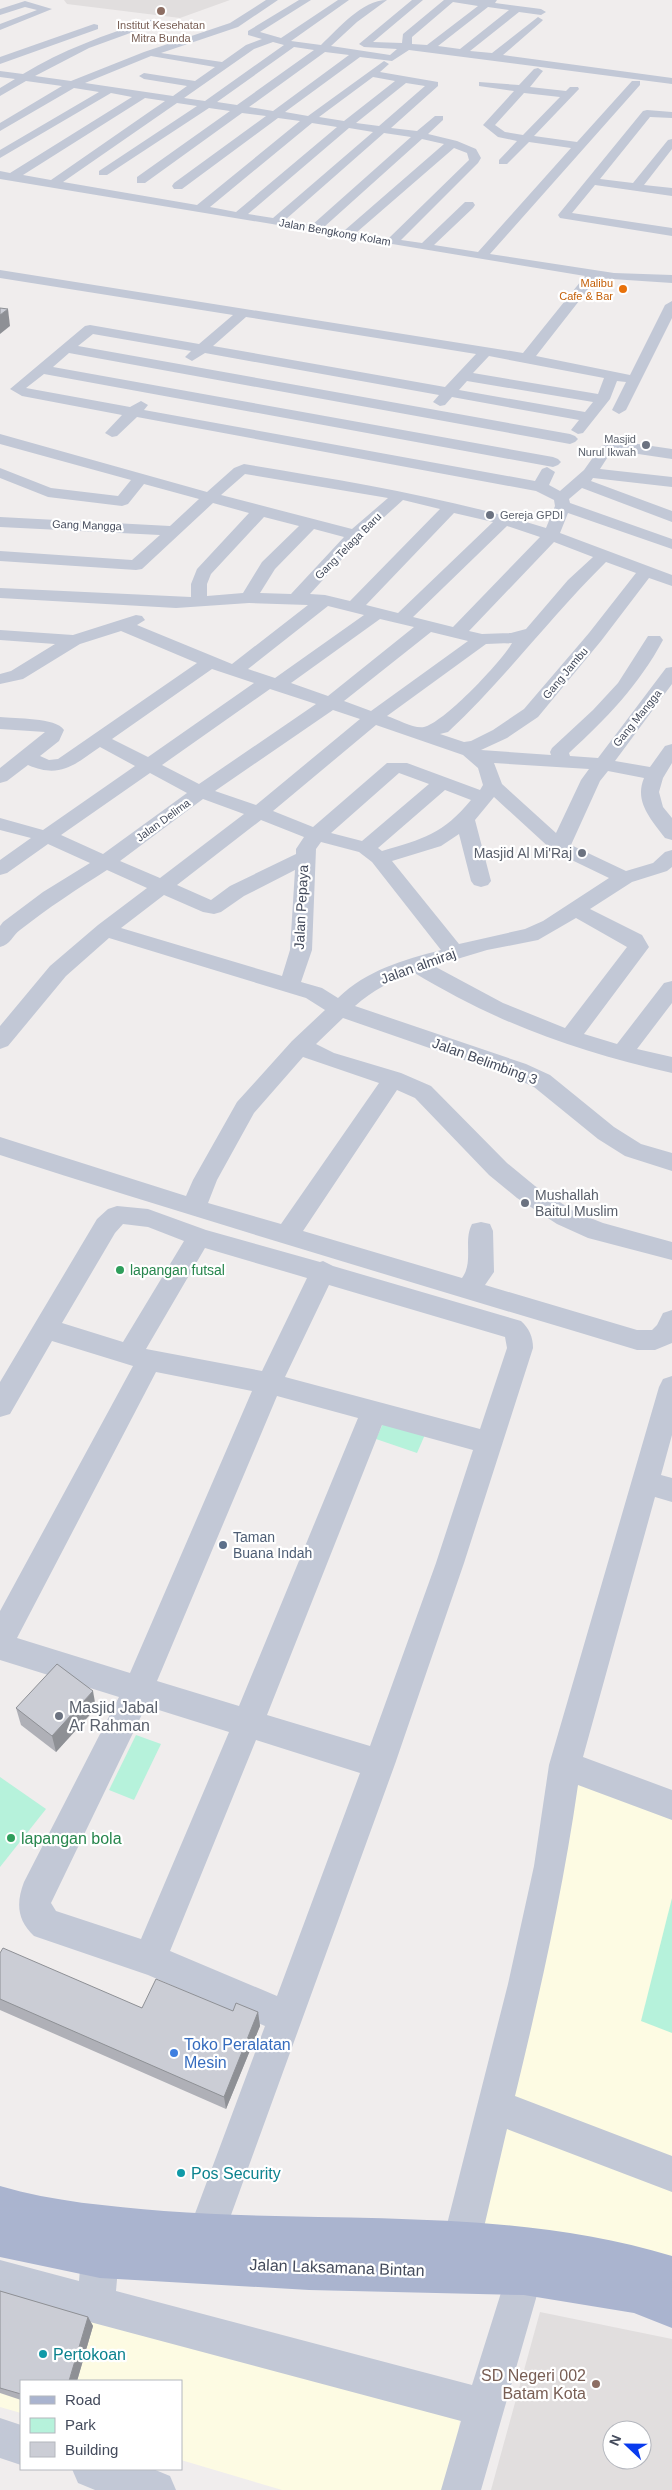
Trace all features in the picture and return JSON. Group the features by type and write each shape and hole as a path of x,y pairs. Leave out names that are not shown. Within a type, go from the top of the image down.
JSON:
{"main road":[{"name":"Jalan Laksamana Bintan","path":"0,2206 27,2215 97,2226 206,2235 462,2240 607,2258 672,2277"},
{"name":"Jalan Laksamana Bintan","path":"0,2237 100,2257 309,2268 524,2274 634,2292 672,2307"}],"street":[{"path":"0,128 71,85 148,54 229,27 252,15 273,0"},
{"path":"252,32 277,20 306,0"},
{"path":"219,192 103,173 208,104 282,42 344,0"},
{"path":"132,178 241,109 382,0"},
{"path":"364,44 418,0"},
{"path":"407,46 407,36 450,0"},
{"path":"456,0 489,2 522,9 540,16 494,58"},
{"path":"461,53 522,9 539,0"},
{"path":"429,48 489,2"},
{"path":"0,12 26,4 47,9 0,28"},
{"path":"0,93 48,63 85,46 152,22"},
{"path":"0,61 101,24"},
{"path":"188,26 214,32"},
{"path":"229,27 282,42 324,46 357,54 392,58"},
{"path":"0,28 18,32"},
{"path":"37,36 85,46"},
{"path":"53,184 250,47 282,42"},
{"path":"324,46 364,44 429,48 672,81"},
{"path":"173,46 234,57"},
{"path":"201,208 310,119 407,46"},
{"path":"148,54 223,65"},
{"path":"169,184 276,114 357,54"},
{"path":"179,58 144,76 196,84"},
{"path":"173,80 206,63"},
{"path":"467,63 535,74 634,85"},
{"path":"52,82 92,65"},
{"path":"0,74 418,135 453,143 472,151 474,162 392,242"},
{"path":"277,222 434,84 370,74"},
{"path":"535,74 521,89 497,103 489,123 490,126 499,134 580,146"},
{"path":"240,215 347,124 404,79"},
{"path":"564,79 583,81"},
{"path":"497,103 481,81 521,89 571,92 503,162"},
{"path":"612,84 672,87"},
{"path":"482,256 634,85"},
{"path":"0,155 109,90"},
{"path":"6,176 144,94"},
{"path":"672,115 648,113 639,130 590,181 564,214 565,216 668,232 672,221"},
{"path":"315,228 439,118"},
{"path":"636,187 672,142"},
{"path":"348,234 453,143"},
{"name":"Jalan Bengkong Kolam","path":"6,176 392,242 594,274 629,278 672,279"},
{"path":"590,181 672,192"},
{"path":"425,247 469,205"},
{"path":"0,274 527,358 635,380"},
{"path":"527,358 594,274"},
{"path":"619,410 635,380 658,350 672,305"},
{"path":"112,433 156,390 242,314"},
{"path":"589,417 90,329 19,387 18,391 275,440 540,487 562,502 672,544"},
{"path":"65,348 570,439"},
{"path":"394,461 448,392 485,352"},
{"path":"41,369 553,462"},
{"path":"261,452 322,394 341,373"},
{"path":"462,376 603,399"},
{"path":"540,487 553,462 603,399 612,376"},
{"path":"0,439 141,477 260,512 355,535"},
{"path":"457,633 551,535 562,502 585,478 606,449 618,446 672,454"},
{"path":"0,593 112,582 136,565 244,469 400,495 504,520 551,535 668,580 672,561"},
{"path":"0,473 48,492"},
{"path":"7,493 48,492 122,501 141,477"},
{"path":"585,478 672,482"},
{"path":"585,478 672,517"},
{"name":"Gang Telaga Baru","path":"297,598 355,535 400,495"},
{"path":"353,608 452,507"},
{"path":"199,602 199,584 203,572 260,512"},
{"path":"401,619 504,520"},
{"name":"Gang Mangga","path":"0,522 174,531"},
{"path":"249,598 268,566 310,524"},
{"path":"424,733 441,728 476,696 508,661 529,633 574,584 604,555"},
{"path":"0,556 112,582 176,603"},
{"name":"Gang Jambu","path":"471,752 476,746 500,734 531,713 595,637 645,572"},
{"path":"0,679 17,675 74,640 122,625 176,603 249,598 325,600 482,639 512,638 529,633"},
{"path":"235,670 325,600"},
{"path":"0,869 376,614"},
{"path":"122,625 210,662 329,704 424,733 471,752 601,764 657,774"},
{"name":"Jalan Delima","path":"4,930 50,896 105,862 200,792 329,704 427,626"},
{"path":"0,635 74,640"},
{"path":"0,1041 58,971 105,930 259,812 374,717 482,639"},
{"path":"569,762 562,760 559,752 586,730 632,679 654,640"},
{"path":"27,756 47,766 57,766 210,662"},
{"name":"Gang Mangga","path":"560,847 591,780 601,764 672,672"},
{"path":"0,723 54,729 52,737 0,777"},
{"path":"98,739 200,792 259,812 316,835 372,853 434,842 465,820 487,792 491,772 471,752"},
{"path":"672,750 648,792 653,807 672,834"},
{"path":"316,835 394,767 400,767 442,783 487,792 560,847 625,878"},
{"path":"372,853 442,783"},
{"path":"465,820 481,881"},
{"path":"0,824 48,838 205,906 214,907 237,891 304,857"},
{"name":"Jalan Pepaya","path":"289,986 301,950 304,857 306,849 316,835"},
{"path":"372,853 454,952"},
{"name":"Jalan almiraj","path":"194,1208 205,1180 245,1108 300,1046 356,993 387,974 415,964 454,952 531,935 576,910 625,878 660,867 672,856"},
{"path":"570,1036 638,947 634,940 576,910"},
{"path":"105,930 314,993 340,1009"},
{"path":"415,964 477,1000 524,1021 621,1054 672,1065"},
{"path":"621,1054 672,988"},
{"name":"Jalan Belimbing 3","path":"340,1009 518,1070 542,1081 606,1133 633,1150 672,1162"},
{"path":"300,1046 326,1058 393,1079 423,1092 498,1169 526,1192 566,1218 597,1231 672,1251"},
{"path":"286,1236 393,1079"},
{"path":"0,1146 194,1208 637,1340 661,1339 669,1331 672,1320"},
{"path":"0,1406 106,1226 117,1214 142,1218 199,1237 512,1328 518,1333 520,1348 450,1563 287,2018 206,2235"},
{"path":"467,1290 481,1272 481,1230"},
{"path":"0,1640 199,1237"},
{"path":"287,2018 150,1959 46,1924 36,1916 33,1906 36,1894 138,1690 269,1383 323,1272"},
{"path":"47,1329 139,1357 269,1383 489,1443"},
{"path":"462,2240 496,2107 550,1866 565,1765 672,1387"},
{"path":"150,1959 374,1411"},
{"path":"644,1482 672,1490"},
{"path":"0,1646 379,1764"},
{"path":"565,1765 672,1805"},
{"path":"496,2107 672,2174"},
{"path":"96,2303 100,2257"},
{"path":"461,2490 524,2274"},
{"path":"0,2279 486,2408"},
{"path":"0,2438 20,2445"},
{"path":"95,2470 156,2490"}],"shaded area":[{"name":"Institut Kesehatan Mitra Bunda","path":"64,0 230,0 180,18 67,4"},
{"path":"565,1765 672,1805 672,2277 462,2240"},
{"path":"0,2289 460,2420 449,2490 282,2490 182,2460 182,2380 20,2380 20,2413 0,2407"},
{"name":"SD Negeri 002 Batam Kota","path":"540,2312 672,2339 672,2490 491,2490"}],"green space":[{"path":"386,1417 427,1430 417,1453 376,1439"},
{"path":"136,1735 161,1744 134,1800 109,1790"},
{"name":"lapangan bola","path":"0,1777 46,1809 0,1867"},
{"path":"672,1898 672,2033 641,2021"}],"building":[{"path":"0,308 8,309 0,315"},
{"path":"57,1664 93,1691 52,1736 16,1708"},
{"name":"Toko Peralatan Mesin","path":"3,1948 142,2008 156,1979 233,2011 236,2003 258,2012 224,2097 0,1999 0,1953"},
{"name":"Pertokoan","path":"0,2291 88,2317 69,2380 20,2380 20,2394 0,2388"}],"place":[{"name":"Institut Kesehatan Mitra Bunda","path":"161,11"},
{"name":"Malibu Cafe & Bar","path":"623,289"},
{"name":"Masjid Nurul Ikwah","path":"646,445"},
{"name":"Gereja GPDI","path":"490,515"},
{"name":"Masjid Al Mi'Raj","path":"582,853"},
{"name":"Mushallah Baitul Muslim","path":"525,1203"},
{"name":"lapangan futsal","path":"120,1270"},
{"name":"Taman Buana Indah","path":"223,1545"},
{"name":"Masjid Jabal Ar Rahman","path":"59,1716"},
{"name":"lapangan bola","path":"11,1838"},
{"name":"Toko Peralatan Mesin","path":"174,2053"},
{"name":"Pos Security","path":"181,2173"},
{"name":"Pertokoan","path":"43,2354"},
{"name":"SD Negeri 002 Batam Kota","path":"596,2384"}]}
